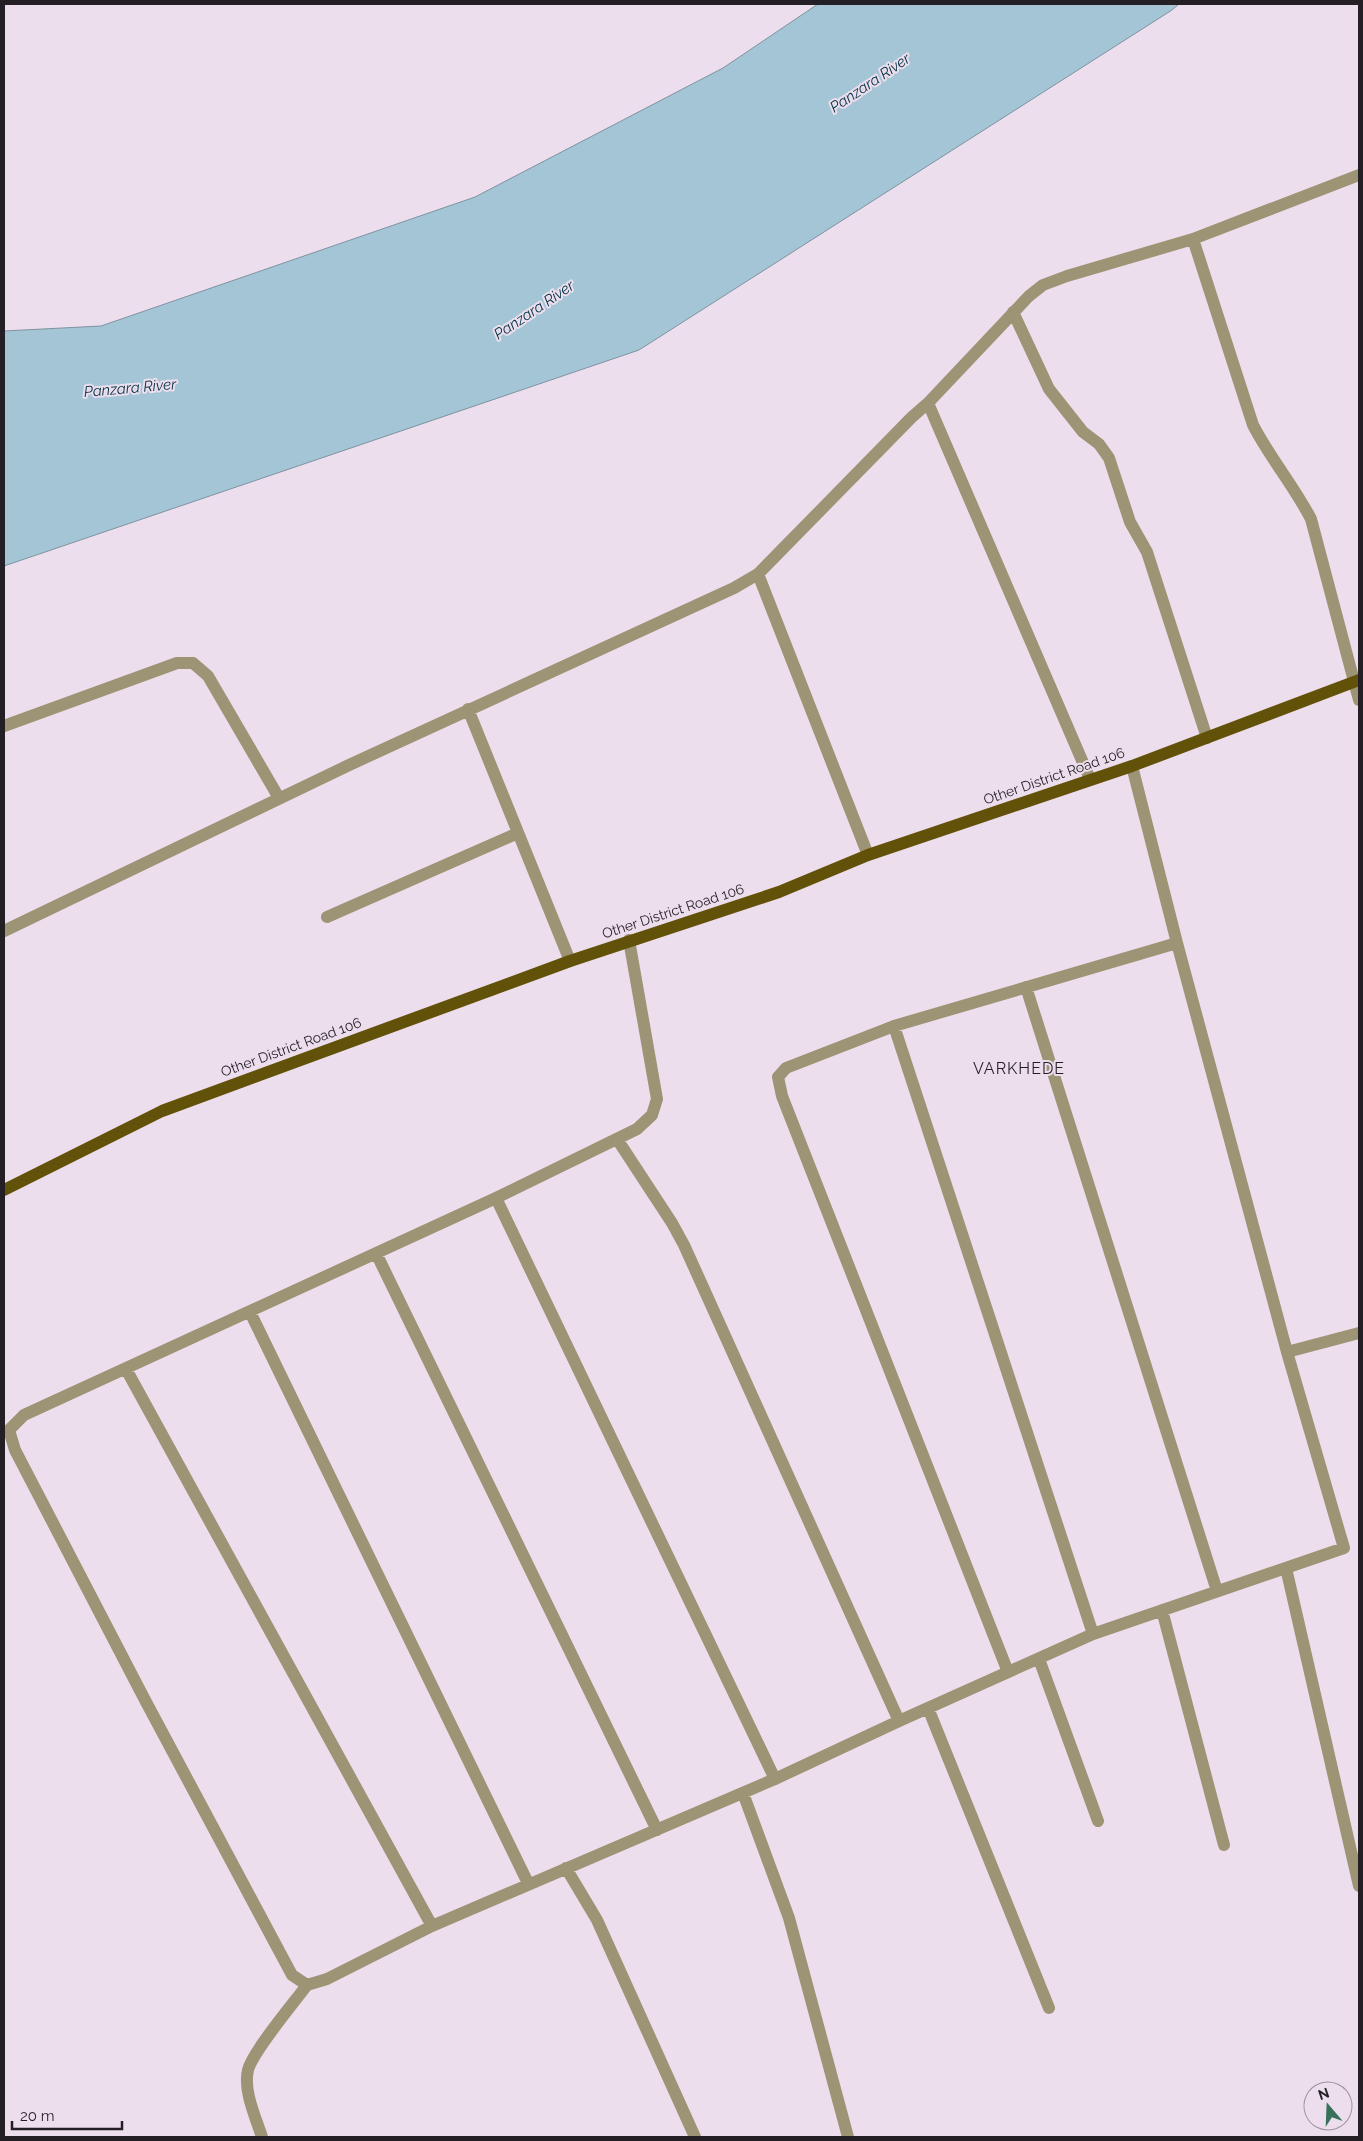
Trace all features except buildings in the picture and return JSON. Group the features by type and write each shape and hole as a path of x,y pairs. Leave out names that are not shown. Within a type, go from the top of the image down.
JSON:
{"main road":[{"name":"Other District Road 106","path":"4,1190 162,1111 629,940 779,892 868,855 1132,766 1357,681"}],"street":[{"path":"4,931 279,798 468,709 734,588 758,574 928,403 1013,312 1043,285 1067,276 1193,239 1359,175"},
{"path":"1193,239 1253,425 1262,444 1299,497 1311,519 1357,681 1359,700"},
{"path":"1013,312 1049,389 1083,432 1099,444 1109,458 1130,522 1147,552 1207,738"},
{"path":"928,403 1090,779"},
{"path":"758,574 868,855"},
{"path":"4,726 177,663 193,663 208,676 279,798"},
{"path":"468,709 570,961"},
{"path":"262,2137 248,2091 248,2070 257,2052 307,1985 327,1979 432,1926 528,1883 776,1779 899,1721 1093,1634 1344,1548 1287,1352 1177,943 1132,766"},
{"path":"327,918 518,833"},
{"path":"307,1985 292,1975 287,1966 141,1692 16,1450 9,1430 24,1415 496,1198 637,1129 652,1115 657,1098 629,940"},
{"path":"1008,1672 782,1096 778,1078 786,1068 894,1026 1177,943"},
{"path":"1026,987 1217,1591"},
{"path":"894,1026 1093,1634"},
{"path":"617,1139 672,1223 684,1245 899,1721"},
{"path":"496,1198 776,1779"},
{"path":"376,1253 656,1830"},
{"path":"250,1312 528,1883"},
{"path":"1287,1352 1359,1333"},
{"path":"126,1369 432,1926"},
{"path":"1286,1568 1359,1886"},
{"path":"1162,1610 1224,1845"},
{"path":"1039,1658 1098,1821"},
{"path":"928,1708 1049,2008"},
{"path":"743,1793 789,1918 848,2137"},
{"path":"566,1868 597,1920 694,2137"}],"water":[{"name":"Panzara River","path":"818,4 1179,4 639,350 4,566 4,331 101,326 475,197 723,68"}],"district":[{"name":"VARKHEDE","path":"1019,1068"}]}
